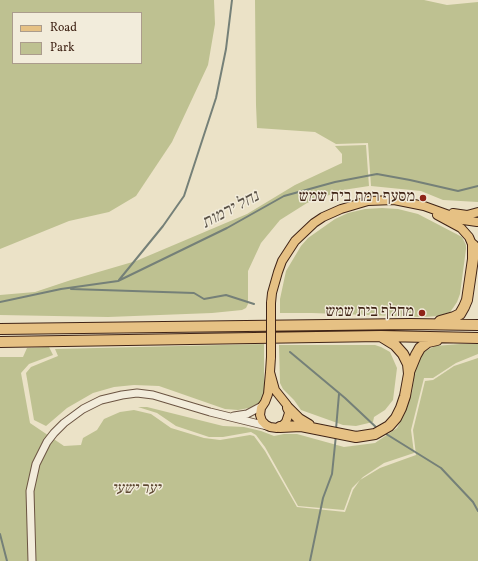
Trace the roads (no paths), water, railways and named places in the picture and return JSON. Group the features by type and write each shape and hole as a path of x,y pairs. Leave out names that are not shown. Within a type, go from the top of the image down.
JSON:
{"highway":[{"path":"410,324 440,321 460,314 467,300 473,259 473,243"},
{"path":"0,329 410,324 478,325"},
{"path":"381,336 391,342 404,354 408,364 409,374"},
{"path":"0,342 381,336 478,338"},
{"path":"280,427 296,426 356,437 370,435 382,430 396,418 401,408 409,374 416,355 423,345 428,342 452,337"},
{"path":"285,405 299,419 318,430"}],"main road":[{"path":"270,372 275,390 289,414 285,423 280,427 273,428 267,426 261,418 260,413 268,394 271,357 271,303 274,283 282,261 295,241 314,223 332,213 360,202 385,199 463,215 471,215 478,212"},
{"path":"412,204 454,224 464,231 473,243"},
{"path":"429,208 463,220 477,221"},
{"path":"473,243 470,229 477,221"},
{"path":"263,404 273,399 285,405"}],"street":[{"path":"32,561 30,491 36,464 44,447 54,433 74,415 101,400 122,394 137,393 153,394 267,426"},
{"path":"228,416 247,414 263,404"}],"waterway":[{"path":"119,280 163,226 184,196 216,98 226,49 232,0"},
{"name":"נחל ירמות","path":"0,302 61,289 118,281 227,228 284,196 335,182 377,174 458,191 478,186"},
{"path":"71,289 194,293 204,299 226,295 254,304"},
{"path":"290,352 345,398 378,429"},
{"path":"336,429 339,394"},
{"path":"383,432 441,468 473,502 478,511"},
{"path":"310,561 323,498 332,474 336,435"},
{"path":"0,534 7,561"}],"place":[{"name":"מסעף רמת בית שמש","path":"423,198"},
{"name":"מחלף בית שמש","path":"422,313"}],"park label":[{"name":"יער ישעי","path":"136,490"}]}
